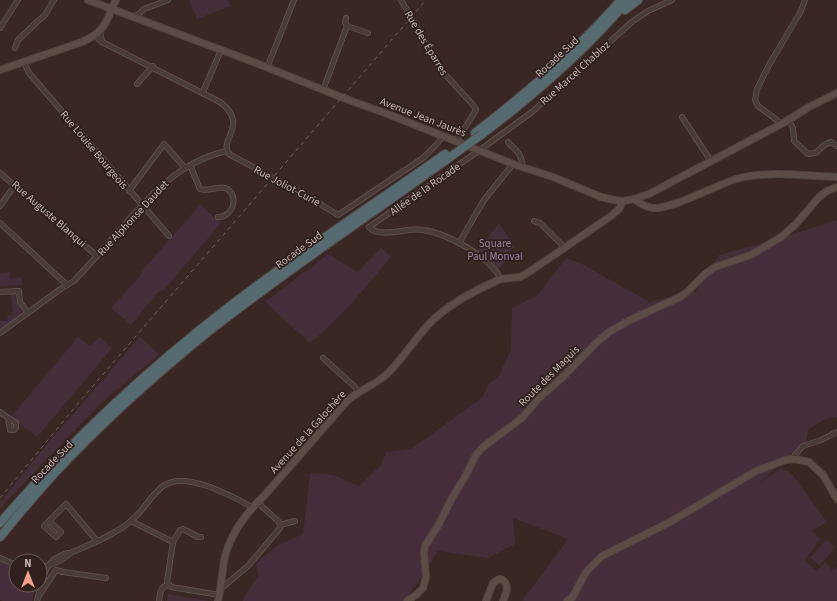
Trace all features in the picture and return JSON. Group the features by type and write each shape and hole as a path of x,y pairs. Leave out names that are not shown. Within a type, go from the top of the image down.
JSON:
{"highway":[{"path":"605,18 616,0"},
{"name":"Rocade Sud","path":"478,134 574,49 621,0"},
{"name":"Rocade Sud","path":"0,537 64,464 119,410 182,354 297,265 478,134 550,79 628,0"},
{"path":"602,28 638,0"},
{"name":"Rocade Sud","path":"0,523 60,458 102,417 146,376 191,338 262,282 450,154"}],"main road":[{"name":"Avenue Jean Jaurès","path":"88,0 221,50 346,100 385,113 513,164 553,177 611,200 634,199 644,196 788,119 810,110 837,93"},
{"path":"0,70 98,34 108,18 111,8 116,0"},
{"path":"634,199 648,207 658,208 744,177 770,174 837,177"},
{"name":"Route des Maquis","path":"407,601 423,588 426,577 424,553 425,546 439,524 476,455 483,447 522,418 539,398 563,378 608,332 630,320 680,298 705,274 715,267 751,255 786,234 801,219 819,197 827,191 837,187"},
{"path":"644,196 648,207"},
{"path":"611,200 616,206 615,212"},
{"name":"Avenue de la Galochère","path":"220,594 228,547 236,530 255,504 292,465 347,401 358,392 376,383 387,374 404,356 428,326 444,311 468,296 501,279 516,278 524,275 566,248 619,209 623,200"},
{"path":"567,601 572,598 586,572 602,556 670,522 756,470 786,460 795,459 809,462 826,480 837,499"},
{"path":"486,601 493,583 499,579 503,580 507,584 503,601"}],"street":[{"path":"0,28 18,0"},
{"path":"15,48 18,40 38,21 46,16 54,0"},
{"path":"135,17 141,11 150,6 168,0"},
{"path":"267,68 294,0"},
{"name":"Rue des Éparres","path":"401,0 443,72 476,110 459,137 454,140"},
{"name":"Rue Marcel Chabloz","path":"480,150 532,112 633,21 648,11 672,0"},
{"path":"780,124 758,106 756,103 756,94 769,65 801,11 805,0"},
{"path":"322,90 347,26 345,22 346,18"},
{"path":"347,26 368,33"},
{"path":"98,34 102,42 203,92 226,107 232,115 233,120 233,128 227,145 227,151"},
{"path":"203,92 221,50"},
{"name":"Rue Louise Bourgeois","path":"24,62 29,73 169,236"},
{"path":"137,84 153,66"},
{"path":"682,117 711,161"},
{"path":"788,119 793,128 794,142 808,154 816,153 823,145 827,143 831,142 837,146"},
{"name":"Rue Joliot-Curie","path":"227,151 233,157 310,198 338,215 422,158 443,136"},
{"path":"508,142 522,158 523,162 521,167"},
{"path":"129,191 164,144 185,168"},
{"name":"Allée de la Rocade","path":"459,243 444,236 424,230 412,229 385,233 374,232 369,227 480,150"},
{"name":"Rue Alphonse Daudet","path":"0,333 74,281 142,205 169,179 190,164 206,157 227,151"},
{"path":"190,164 200,189 224,188 234,196 234,205 232,208 225,216 218,217"},
{"path":"501,279 489,264 459,243 484,200 513,164"},
{"name":"Rue Auguste Blanqui","path":"0,173 97,256"},
{"path":"0,206 15,185"},
{"path":"534,222 540,223 566,248"},
{"path":"0,223 67,285"},
{"path":"0,292 19,291 20,302 28,313"},
{"path":"323,358 358,392"},
{"path":"0,412 8,418"},
{"path":"795,459 795,455 803,446 821,440 837,432"},
{"path":"48,565 55,558 97,541 131,521 163,486 169,482 192,482 255,504 278,521 280,525"},
{"path":"49,521 66,504 97,541"},
{"path":"131,521 173,542"},
{"path":"280,525 295,521"},
{"path":"168,585 174,588 220,594 223,587 249,565 280,528 280,525"},
{"path":"168,585 167,578 173,542 180,530 183,529 198,537 201,537"},
{"path":"38,599 56,570 106,578"},
{"path":"159,601 160,590 164,586 168,585"}],"green space":[{"path":"189,0 228,0 231,6 197,19"},
{"path":"200,205 221,223 164,290 158,292 131,325 111,308"},
{"path":"837,220 837,417 825,419 808,430 806,441 758,484 782,468 791,473 827,522 812,531 820,539 804,561 817,571 825,562 832,570 837,567 837,601 522,601 568,539 513,518 515,544 488,558 438,551 405,601 243,601 243,598 258,576 256,563 277,546 303,534 310,473 334,475 359,486 381,465 386,452 411,449 483,397 488,385 498,377 511,350 512,308 538,295 566,258 584,265 649,302 695,292 719,255 784,237"},
{"name":"Square Paul Monval","path":"499,223 515,247 506,255 509,258 498,269 476,252"},
{"path":"381,248 391,257 343,313 310,343 265,302 328,254 358,272"},
{"path":"10,272 10,279 22,278 22,285 0,286 0,273"},
{"path":"15,294 17,304 23,313 0,330 0,321 8,321 7,316 13,315 11,295"},
{"path":"78,337 90,346 99,337 112,348 37,437 11,417"},
{"path":"140,337 159,354 103,401 0,508 0,503 40,452"},
{"path":"826,540 835,547 820,566 810,558"},
{"path":"0,559 8,564 8,593 34,593 32,601 2,601 0,599"},
{"path":"168,594 209,601 167,601"}],"railway":[{"path":"0,498 80,401 426,0"}]}
